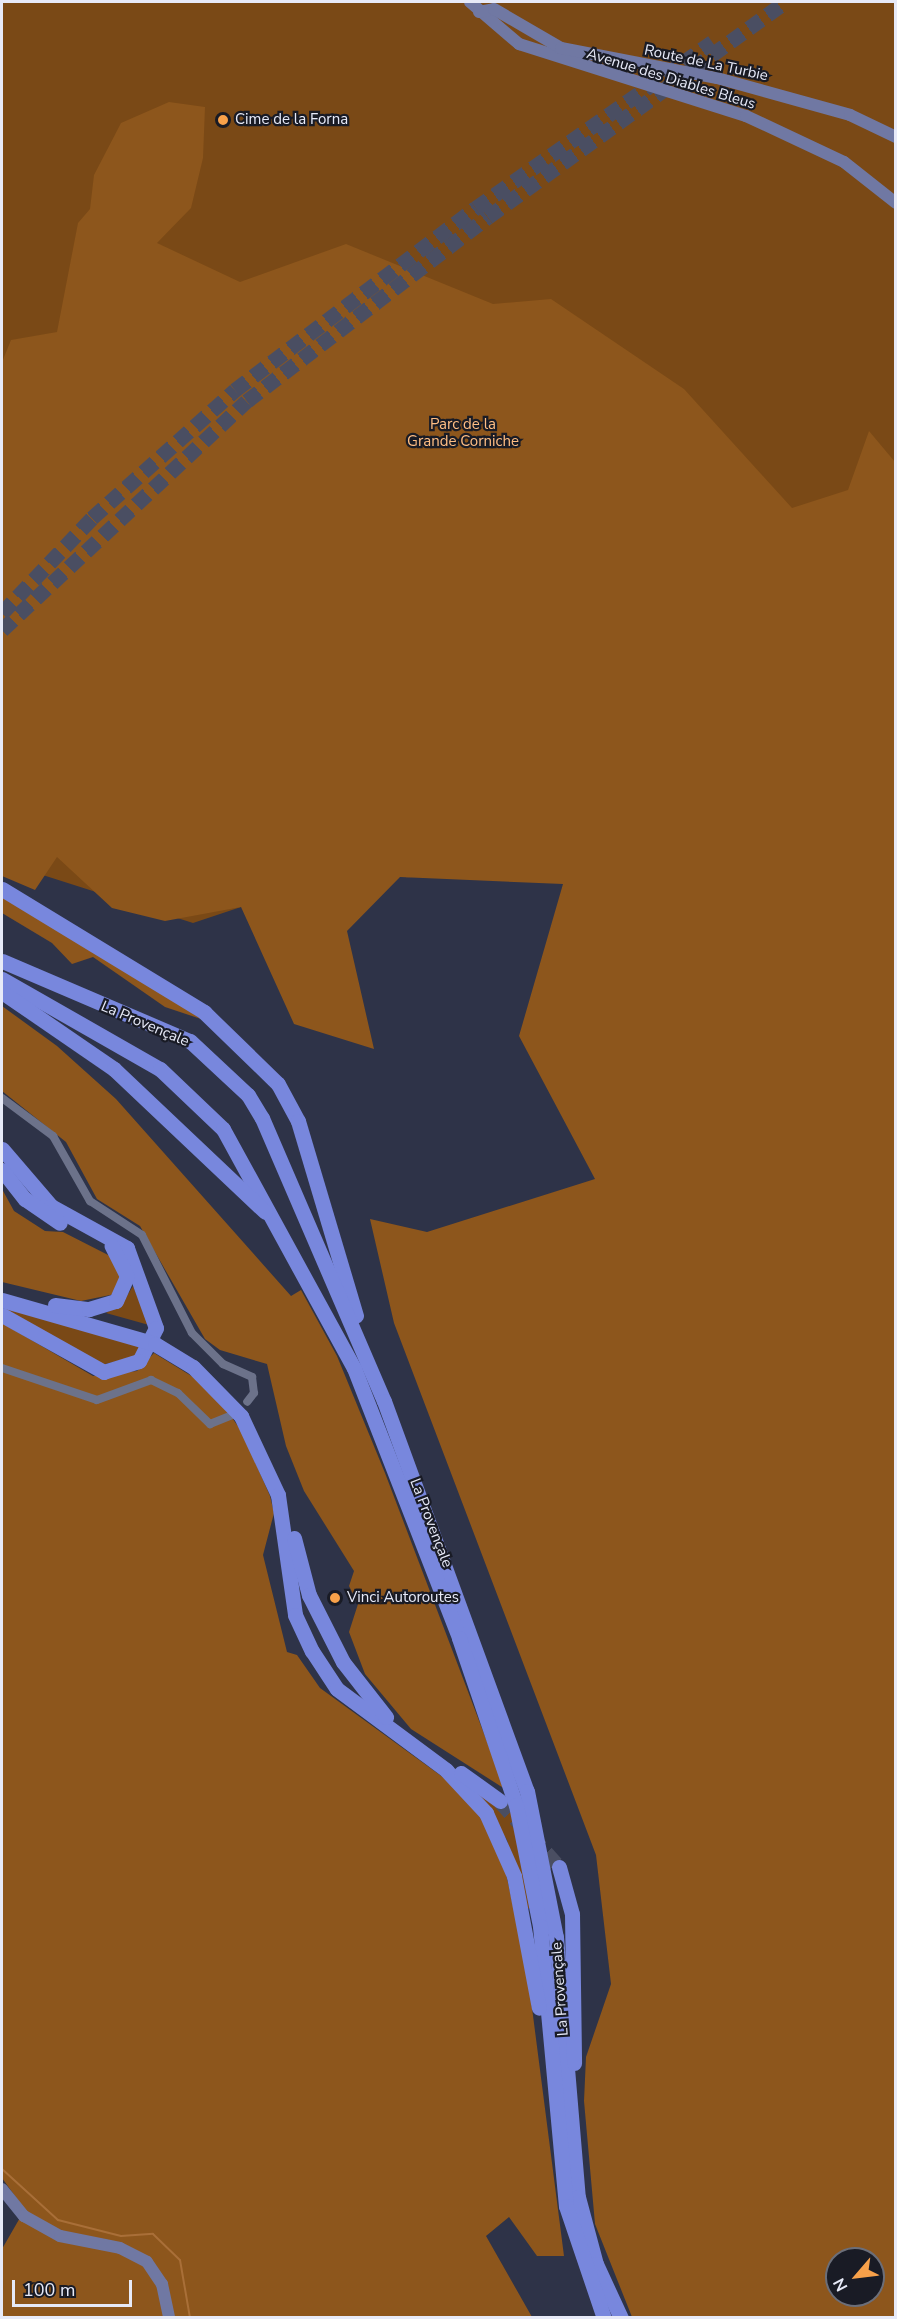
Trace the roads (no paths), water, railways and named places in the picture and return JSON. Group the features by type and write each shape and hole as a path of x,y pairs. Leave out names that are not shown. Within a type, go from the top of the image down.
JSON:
{"highway":[{"path":"2,889 204,1012 278,1084 298,1120 373,1374"},
{"name":"La Provençale","path":"2,961 190,1041 248,1095 373,1374 493,1687 532,1809 556,1937 570,2131 588,2238 621,2318"},
{"name":"La Provençale","path":"2,979 177,1082 228,1135 364,1391 503,1762 540,1926 552,2085 566,2206 581,2263 604,2318"},
{"path":"2,992 114,1069 276,1222"},
{"path":"2,1149 51,1206 127,1248 156,1328 139,1361 104,1372 87,1368 2,1316"},
{"path":"2,1170 42,1212 115,1248 126,1269 122,1294 107,1306 43,1304"},
{"path":"2,1291 134,1331 169,1347 222,1384 264,1440 285,1496 309,1595 354,1679 406,1734 500,1801"},
{"path":"2,1300 134,1331"},
{"path":"169,1347 219,1391 264,1456 278,1495 295,1615 326,1677 458,1780 494,1824 518,1892 552,2085"},
{"path":"559,1867 573,1936 570,2131"}],"main road":[{"name":"Avenue des Diables Bleus","path":"470,2 478,12 538,53 746,116 844,162 896,203"},
{"name":"Route de La Turbie","path":"478,12 494,9 561,48 717,78 850,115 896,137"},
{"path":"2,2189 24,2216 60,2236 120,2248 147,2262 162,2284 169,2318"}],"street":[{"path":"2,1098 52,1136 90,1201 142,1235 192,1333 223,1364 252,1377 254,1393 247,1402"},
{"path":"2,1368 97,1400 151,1380 178,1393 210,1424 230,1416"}],"waterway":[{"path":"2,2169 58,2220 121,2236 153,2234 180,2260 190,2318"}],"tunnel":[{"path":"2,630 247,401 488,217 785,2"},
{"path":"2,613 92,518 235,390 476,208 712,42"},
{"path":"500,1801 559,1867"}],"place":[{"name":"Cime de la Forna","path":"223,120"},
{"name":"Vinci Autoroutes","path":"335,1598"}],"park label":[{"name":"Parc de la Grande Corniche","path":"463,432"}]}
